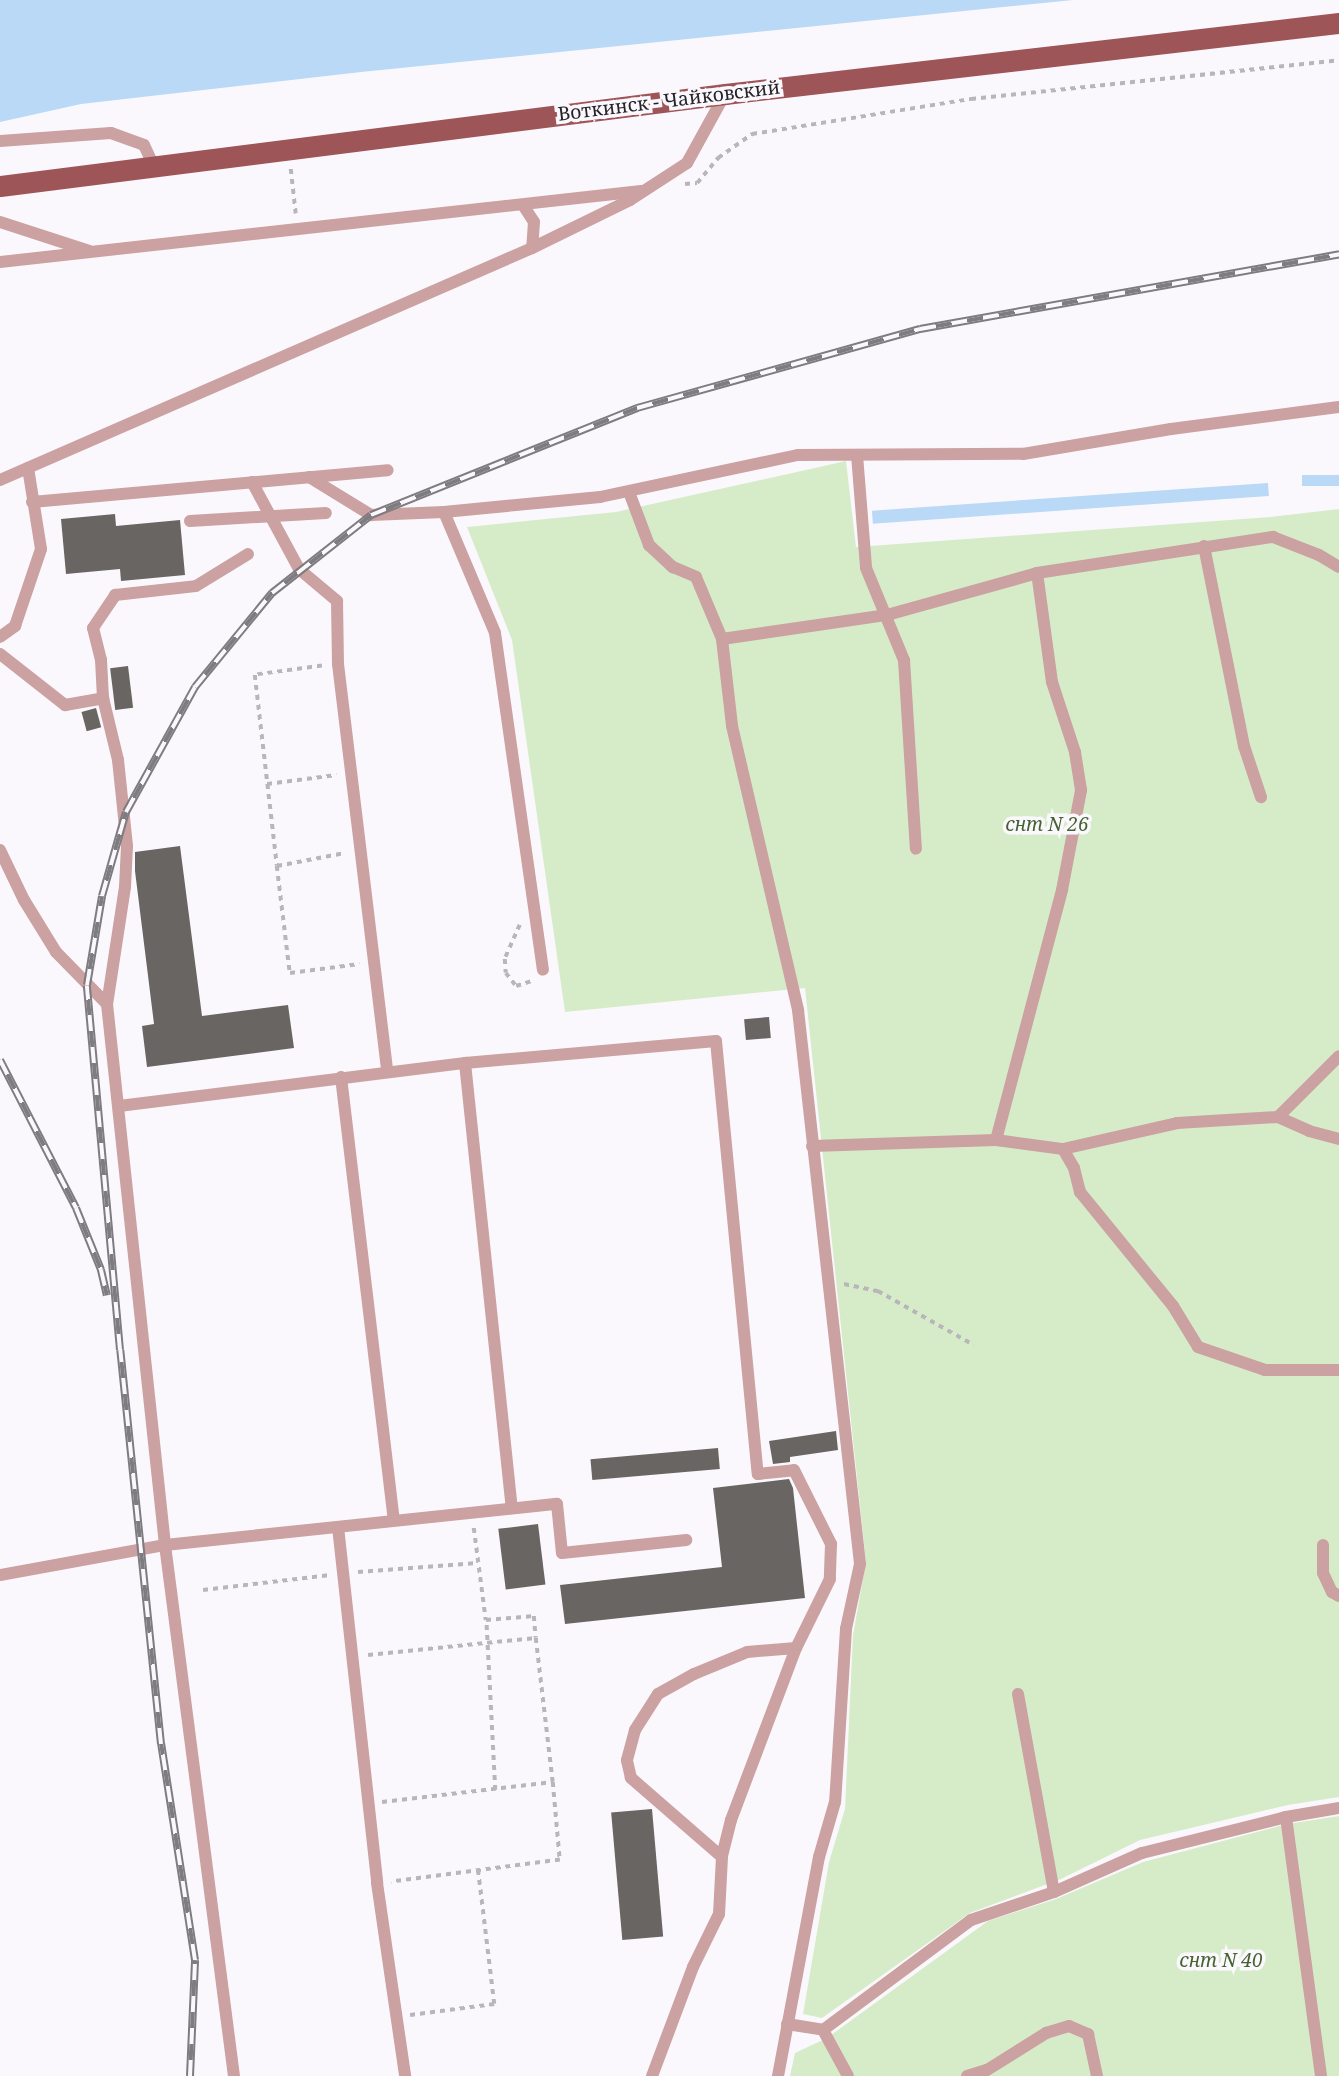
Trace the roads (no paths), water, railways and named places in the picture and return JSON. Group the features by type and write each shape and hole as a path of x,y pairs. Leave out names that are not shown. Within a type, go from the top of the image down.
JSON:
{"main road":[{"name":"Воткинск - Чайковский","path":"0,186 725,94 1339,23"}],"lane":[{"path":"0,480 532,248 645,190 687,163 725,94"},
{"path":"0,141 111,134 144,145 154,166"},
{"path":"0,262 645,190"},
{"path":"523,205 534,222 532,248"},
{"path":"0,222 93,253"},
{"path":"309,477 371,515 444,512 629,492 798,455 1023,454 1171,429 1339,407"},
{"path":"857,456 866,568 904,660 916,849"},
{"path":"0,637 15,626 41,549 28,468"},
{"path":"32,502 388,470"},
{"path":"252,482 299,569 337,601 338,664 387,1072"},
{"path":"629,492 649,545 673,567 696,577 722,639 732,726 798,1010 860,1564 846,1629 835,1802 819,1857 778,2076"},
{"path":"444,512 495,633 542,970"},
{"path":"190,521 326,513"},
{"path":"722,639 887,615 1037,573 1273,537 1319,555 1339,567"},
{"path":"1204,546 1244,746 1261,797"},
{"path":"234,2076 165,1545 107,1004 125,887 127,846 118,760 103,698 101,660 93,628 115,595 196,586 248,554"},
{"path":"996,1140 1062,890 1081,790 1075,752 1052,682 1037,573"},
{"path":"0,654 65,705 103,698"},
{"path":"0,850 24,900 56,952 107,1004"},
{"path":"119,1106 464,1063 716,1041 758,1474 794,1470 831,1544 830,1579 796,1648 731,1820 722,1857 719,1914 693,1967 652,2076"},
{"path":"1278,1117 1339,1056"},
{"path":"464,1063 512,1508"},
{"path":"341,1077 394,1520"},
{"path":"812,1146 996,1140 1063,1149 1177,1123 1278,1117 1309,1131 1339,1139"},
{"path":"1063,1149 1074,1168 1080,1192 1172,1306 1198,1347 1265,1370 1339,1370"},
{"path":"0,1575 165,1545 556,1504 562,1553 686,1540"},
{"path":"338,1527 377,1884 405,2076"},
{"path":"1323,1545 1323,1573 1332,1592 1339,1596"},
{"path":"722,1857 631,1778 627,1760 635,1730 658,1694 694,1674 747,1652 796,1648"},
{"path":"1018,1695 1054,1892"},
{"path":"787,2024 823,2031 971,1920 1054,1892 1142,1853 1286,1817 1339,1808"},
{"path":"1286,1817 1321,2076"},
{"path":"967,2076 987,2070 1046,2033 1069,2026 1088,2034 1097,2076"},
{"path":"823,2031 848,2076"}],"water":[{"path":"0,0 1073,0 361,72 81,104 0,122"},
{"path":"1302,475 1339,475 1339,486 1302,486"},
{"path":"1268,483 1269,496 873,524 872,511"}],"railway":[{"path":"190,2076 195,1960 161,1744 120,1350 87,985 102,896 126,812 195,687 272,593 371,515 637,408 920,329 1339,254"},
{"path":"0,1060 76,1208 101,1270 107,1295"}],"park label":[{"name":"снт N 26","path":"1047,825"},
{"name":"снт N 40","path":"1221,1961"}]}
